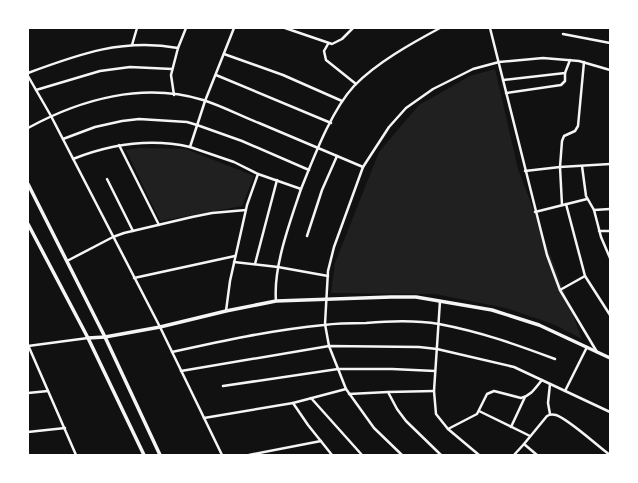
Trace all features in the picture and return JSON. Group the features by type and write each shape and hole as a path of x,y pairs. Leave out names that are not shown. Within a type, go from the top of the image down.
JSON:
{"street":[{"path":"131,45 137,28"},
{"path":"174,95 171,75 172,69 186,28"},
{"path":"190,147 205,101 234,28"},
{"path":"285,28 328,44 335,43 353,28"},
{"path":"276,301 275,291 278,267 301,189 318,148 342,101 356,84 377,67 414,42 440,28"},
{"path":"490,28 547,255 560,290 597,352"},
{"path":"563,34 610,43"},
{"path":"178,48 148,44 105,49 79,54 28,74 160,327 222,455"},
{"path":"328,44 324,51 326,60 356,84"},
{"path":"224,54 283,76 342,101"},
{"path":"402,455 374,428 346,389 329,346 324,324 328,276 334,247 363,168 389,127 406,108 433,89 473,69 499,62 543,58 584,62 610,70"},
{"path":"506,93 561,85 565,82 565,73 570,60"},
{"path":"562,205 560,167 562,138 566,134 574,131 578,126 584,62"},
{"path":"36,90 100,71 130,67 172,69"},
{"path":"503,80 565,73"},
{"path":"216,75 330,123"},
{"path":"28,128 78,104 121,94 167,93 205,101 363,168"},
{"path":"63,139 95,127 122,121 139,119 187,122 242,141 309,170"},
{"path":"73,159 102,148 119,145 141,142 174,143 234,162 258,174 301,189"},
{"path":"119,145 159,225"},
{"path":"307,236 322,190 337,156"},
{"path":"525,172 560,167 610,164"},
{"path":"582,166 587,199 594,210 599,231 610,256"},
{"path":"226,311 235,256 246,210 258,174"},
{"path":"107,179 134,231"},
{"path":"255,264 277,180"},
{"path":"28,184 105,337 160,455"},
{"path":"536,212 587,199"},
{"path":"566,204 585,276 610,315"},
{"path":"594,210 610,209"},
{"path":"67,261 113,237 134,231 212,213 246,210"},
{"path":"28,224 88,338 144,455"},
{"path":"599,231 610,231"},
{"path":"134,278 235,256"},
{"path":"234,262 278,267 328,276"},
{"path":"560,290 585,276"},
{"path":"76,455 28,346 105,337 160,327 276,301 416,297 492,310 539,325 610,358"},
{"path":"440,300 434,391 436,414 448,429 479,455"},
{"path":"172,352 245,336 324,324 386,322 438,324 484,334 555,359"},
{"path":"181,371 329,346 437,348 514,367 610,412"},
{"path":"565,391 587,347"},
{"path":"223,386 338,369 435,371"},
{"path":"448,429 479,411 487,394 491,391 521,398 529,395 542,380"},
{"path":"550,384 548,403 550,414"},
{"path":"204,418 294,403 346,389"},
{"path":"28,393 48,391"},
{"path":"349,394 434,391"},
{"path":"388,392 406,421 441,455"},
{"path":"511,428 525,397"},
{"path":"311,398 362,455"},
{"path":"294,403 320,441 332,455"},
{"path":"479,411 530,436"},
{"path":"514,455 550,414 556,415 571,425 610,455"},
{"path":"28,432 65,428"},
{"path":"249,455 320,441"},
{"path":"524,444 537,455"}],"shaded area":[{"path":"495,69 518,169 582,339 553,324 506,308 435,294 331,293 335,263 379,152 419,105 470,76"},
{"path":"140,148 186,149 254,176 242,206 160,221 126,150"}]}
